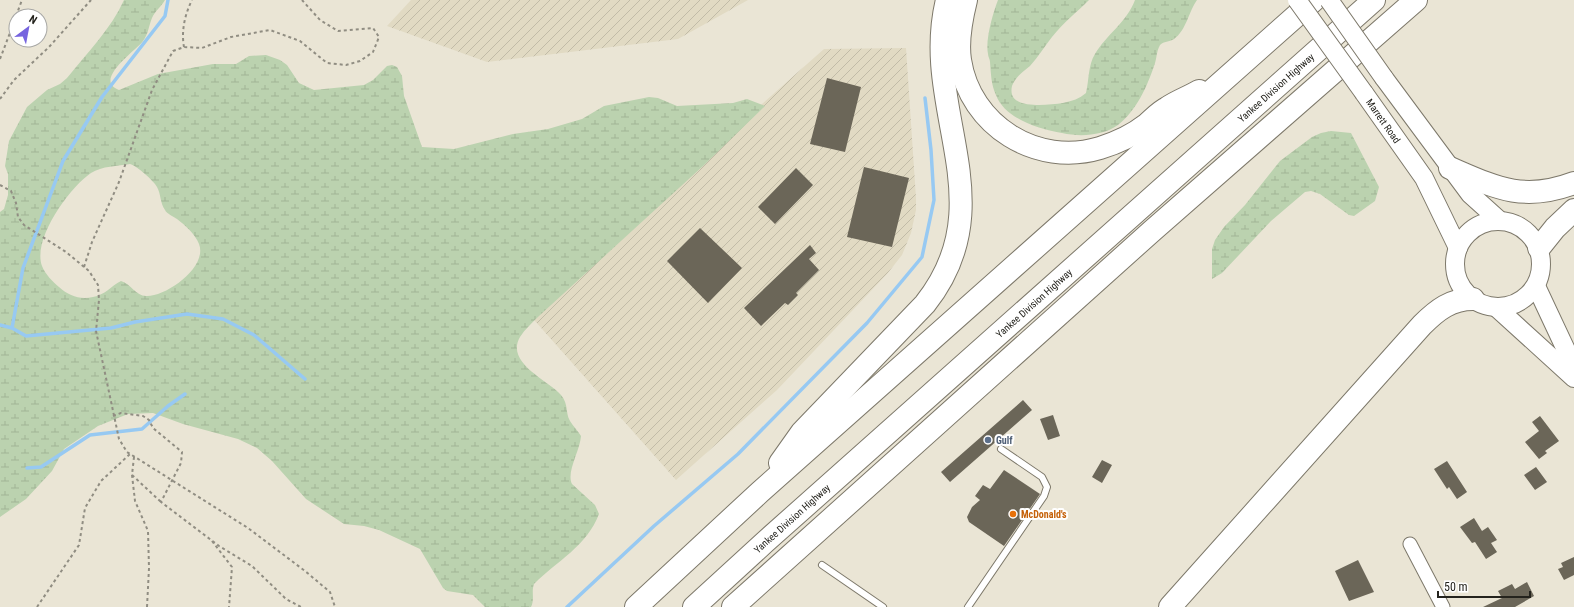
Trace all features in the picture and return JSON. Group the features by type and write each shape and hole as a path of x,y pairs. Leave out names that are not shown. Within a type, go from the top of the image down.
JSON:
{"highway":[{"path":"760,492 802,432 925,304 940,284 952,258 959,232 962,206 960,176 941,58 941,34 947,0"},
{"path":"966,0 960,26 959,52 962,71 970,92 981,111 997,127 1023,144 1041,150 1079,152 1108,145 1139,130 1166,108 1227,77"},
{"path":"636,607 760,492 1314,0"},
{"name":"Yankee Division Highway","path":"694,607 782,526 1374,0"},
{"path":"733,607 1152,231 1416,0"},
{"path":"1450,168 1487,184 1520,192 1540,193 1574,183"},
{"path":"1539,248 1555,228 1574,210"},
{"path":"1170,607 1422,325 1447,304 1463,299 1473,300"}],"main road":[{"name":"Marrett Road","path":"1297,0 1424,178 1458,248"},
{"path":"1329,0 1384,78 1470,194 1500,221"},
{"path":"1500,221 1516,224 1524,229 1535,241 1539,248 1542,271 1536,286 1520,302 1498,308 1481,304 1473,300 1467,294 1458,279 1455,262 1458,248 1463,238 1476,227 1488,222 1500,221"},
{"path":"1536,286 1574,367"},
{"path":"1498,308 1574,378"}],"street":[{"path":"1410,544 1443,607"}],"lane":[{"path":"968,607 1044,496 1047,488 1042,477 1001,449"},
{"path":"822,565 883,607"}],"path":[{"path":"0,98 14,80 49,47 91,0"},
{"path":"184,47 182,37 187,10 192,0"},
{"path":"84,268 92,242 119,182 152,90 174,51 184,47 202,48 231,37 270,30 300,41 326,63 346,64 360,61 373,52 379,37 373,28 338,31 320,20 302,0"},
{"path":"0,59 8,38"},
{"path":"0,185 11,191 16,203 18,217 24,225 66,252 89,271 98,285 99,300 96,331 119,439 130,454 248,528 330,592 334,607"},
{"path":"113,416 121,413 142,416 149,420 152,428 182,452 182,463 172,479 161,502"},
{"path":"37,607 79,545 85,508 101,482 130,454"},
{"path":"134,457 132,475 135,500 148,531 149,568 147,607"},
{"path":"132,475 161,502 210,538 252,566 286,599 301,607"},
{"path":"210,538 232,567 229,607"}],"shaded area":[{"path":"411,0 748,0 678,39 487,62 387,26"},
{"path":"906,48 916,210 911,233 902,255 887,274 777,390 676,480 527,312 824,49"}],"green space":[{"path":"124,0 165,0 153,16 143,41 113,72 111,79 112,85 119,90 158,74 213,64 236,64 249,56 266,55 280,60 287,65 299,83 314,90 364,85 373,80 387,66 392,65 397,67 402,76 404,96 422,147 454,149 513,134 548,129 582,119 604,106 649,97 658,98 677,106 733,103 747,99 765,106 703,166 539,316 520,337 517,346 518,355 530,370 561,395 565,402 570,421 581,436 572,467 572,484 595,505 599,514 594,525 579,544 534,584 533,601 531,607 485,607 473,595 447,591 443,588 420,549 379,530 364,526 344,524 306,499 272,461 257,448 238,439 183,424 153,413 128,414 98,426 64,449 52,471 26,499 0,517 0,212 4,209 8,195 8,174 5,166 9,141 27,107 47,90 60,84 67,78 119,11","holes":["130,164 145,174 155,184 163,207 166,211 190,230 195,237 199,244 200,253 197,262 191,271 174,286 164,292 154,295 146,296 139,294 121,281 97,296 79,298 71,295 52,280 42,266 40,255 42,242 48,228 64,201 82,180 91,173 100,169"]},
{"path":"998,0 1089,0 1065,22 1033,63 1013,83 1012,92 1013,97 1016,100 1025,104 1039,105 1058,104 1070,101 1081,97 1086,93 1090,68 1095,54 1122,22 1135,0 1197,0 1182,31 1174,39 1160,45 1148,82 1130,113 1112,129 1091,135 1076,135 1033,126 1015,117 1000,103 993,87 987,48 990,27"},
{"path":"1331,131 1351,133 1379,187 1375,201 1354,216 1349,215 1320,194 1311,191 1305,192 1271,221 1222,273 1212,279 1212,249 1215,240 1224,227 1245,205 1280,161 1312,137"}],"building":[{"path":"827,78 861,87 845,152 810,144"},
{"path":"864,167 909,178 892,247 847,237"},
{"path":"796,168 813,185 775,224 758,207"},
{"path":"700,228 742,268 708,303 667,261"},
{"path":"810,245 816,253 809,259 819,270 796,293 798,295 788,305 785,303 761,326 744,308"},
{"name":"Gulf","path":"1023,400 1032,410 950,482 941,472"},
{"path":"1053,415 1060,436 1048,440 1040,419"},
{"path":"1540,416 1559,441 1545,451 1547,453 1539,459 1525,442 1539,431 1532,422"},
{"path":"1102,460 1112,465 1102,483 1092,477"},
{"path":"1447,461 1467,492 1457,499 1449,487 1447,489 1434,469"},
{"path":"1536,467 1547,482 1535,490 1524,475"},
{"path":"1004,470 1040,494 1004,546 969,522 967,517 972,507 980,500 975,496 983,485 990,489"},
{"path":"1474,518 1482,531 1488,527 1497,540 1491,543 1497,552 1486,559 1475,542 1472,543 1460,527"},
{"path":"1574,557 1574,575 1564,580 1558,569 1563,567 1561,563"},
{"path":"1358,560 1374,592 1349,601 1335,571"},
{"path":"1527,582 1534,596 1515,607 1483,607 1502,598 1498,591 1512,584 1515,589"}],"waterway":[{"path":"0,325 12,328 23,268 63,161 102,97 165,16 168,0"},
{"path":"567,607 654,526 738,454 867,323 922,257 934,200 931,150 925,98"},
{"path":"12,328 26,336 111,328 135,322 187,314 223,319 254,335 305,379"},
{"path":"27,468 41,467 90,435 142,429 168,406 185,394"}],"place":[{"name":"Gulf","path":"988,440"},
{"name":"McDonald's","path":"1013,514"}]}
